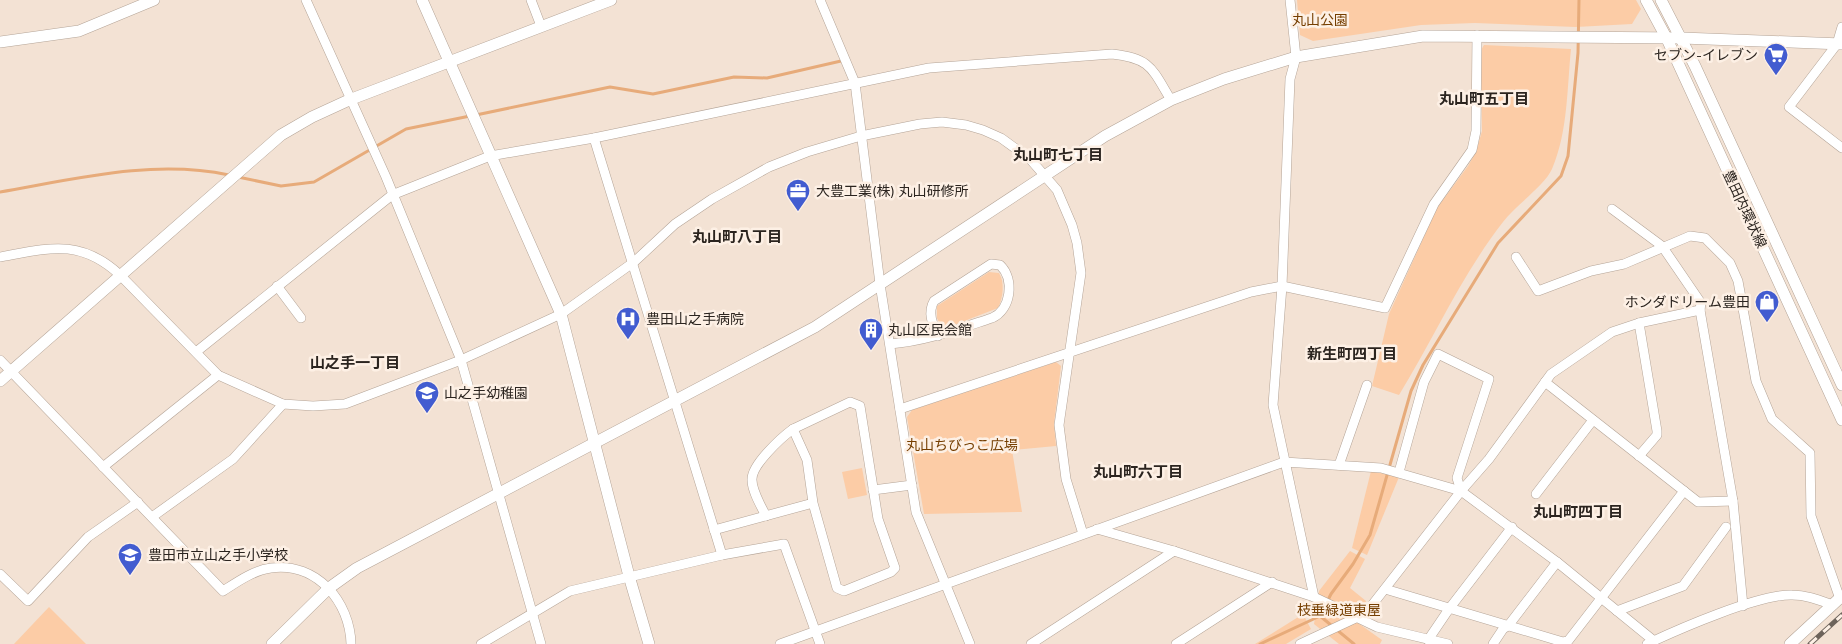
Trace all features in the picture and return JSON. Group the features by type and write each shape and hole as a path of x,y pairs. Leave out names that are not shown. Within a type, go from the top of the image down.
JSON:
{"street":[{"path":"0,42 79,31 154,0"},
{"path":"306,0 392,195 461,360 541,644"},
{"path":"422,0 561,314 629,576 649,644"},
{"path":"531,0 541,26"},
{"path":"0,381 281,135 312,117 349,100 611,0"},
{"path":"820,0 855,83 880,284 916,512 970,644"},
{"path":"1290,0 1296,56 1290,79 1282,286 1273,405 1284,462 1316,598"},
{"name":"豊田内環状線","path":"1646,0 1667,39 1842,420"},
{"name":"豊田内環状線","path":"1661,0 1682,38 1842,385"},
{"path":"1842,27 1839,44 1789,107 1842,148"},
{"path":"900,409 1069,351 1251,292 1282,286 1385,308 1434,204 1472,150 1476,131 1476,35"},
{"path":"272,644 329,588 357,568 815,327 1105,136 1171,100 1224,79 1296,56 1423,36 1682,38 1839,44"},
{"path":"196,352 392,195 490,156 594,138 929,68 1112,54 1133,56 1151,68 1171,100"},
{"path":"0,257 55,247 69,248 105,261 218,375 283,404 313,406 344,404 461,360 561,314 634,262 675,224 712,199 769,167 807,152 861,136 920,124 942,122 966,125 1001,138 1030,159 1045,175 1064,203 1072,225 1079,256 1080,290 1059,425 1066,479 1083,534"},
{"path":"594,138 634,262 674,400 722,554"},
{"path":"1612,209 1662,246 1701,303 1700,310 1733,500 1743,606"},
{"path":"1516,257 1538,291 1591,271 1624,264 1662,246 1696,235 1705,238 1730,263 1738,281 1756,381 1772,419 1810,452 1811,516 1838,600"},
{"path":"890,344 919,342 938,336 992,318 1004,310 1009,286 1003,267 997,263 991,264 934,302 931,312 932,324 938,336"},
{"path":"277,286 301,318"},
{"path":"1300,644 1358,617 1368,609 1461,490 1489,460 1544,382 1564,364 1612,332 1639,323 1700,310"},
{"path":"1639,323 1657,431 1657,435 1639,456"},
{"path":"1396,471 1424,382 1438,354 1489,379 1458,478 1461,490"},
{"path":"0,360 223,591 245,578 272,568 306,574 329,588 342,606 349,626 351,644"},
{"path":"103,467 218,375"},
{"path":"1544,382 1698,502 1733,500"},
{"path":"1339,465 1367,385"},
{"path":"766,516 752,481 752,473 757,464 794,429 850,402 860,406 878,519 895,568 891,572 844,591 837,588 814,503 808,460 794,429"},
{"path":"152,516 233,459 283,404"},
{"path":"1536,494 1593,420"},
{"path":"780,644 1284,462 1381,468 1461,490 1557,562 1617,611 1650,643 1743,606 1790,595 1838,600"},
{"path":"873,490 912,485"},
{"path":"1385,589 1563,642 1568,641 1684,492"},
{"path":"0,574 28,601 88,537 138,502"},
{"path":"714,530 814,503"},
{"path":"1617,611 1683,586 1726,527"},
{"path":"1428,640 1449,609 1512,528"},
{"path":"1096,529 1272,582 1316,598 1377,627 1448,644"},
{"path":"481,644 570,591 722,554 784,544 820,644"},
{"path":"1031,644 1174,551"},
{"path":"1493,644 1557,562"},
{"path":"1176,644 1272,582"},
{"path":"1790,644 1838,600"}],"green space":[{"name":"丸山公園","path":"1297,0 1636,0 1641,9 1632,24 1576,27 1475,23 1421,25 1313,41 1300,35"},
{"path":"1484,45 1571,49 1566,110 1561,140 1552,169 1537,189 1508,216 1488,243 1461,285 1399,395 1372,386 1389,314 1437,208 1476,152 1482,131 1481,50"},
{"path":"989,272 999,273 1003,285 998,308 949,327 941,326 937,318 937,306"},
{"name":"丸山ちびっこ広場","path":"1056,362 1061,366 1054,424 1056,446 1012,450 1022,512 924,514 907,417 912,410"},
{"path":"862,468 867,495 848,499 842,472"},
{"path":"1371,471 1399,477 1367,555 1352,548"},
{"name":"枝垂緑道東屋","path":"1350,551 1365,559 1350,588 1366,601 1358,623 1382,640 1380,644 1339,644 1314,624 1319,591"},
{"path":"49,607 86,644 14,644"},
{"path":"1303,614 1311,629 1286,644 1255,644"}],"waterway":[{"path":"1260,644 1320,616 1331,594 1353,564 1370,535 1411,391 1423,365 1498,243 1561,176 1568,156 1578,53 1579,0"},
{"path":"476,115 610,87 653,94 734,77 767,78 841,61"},
{"path":"238,177 281,186 314,182 406,129 470,116"},
{"path":"0,192 85,177 143,170 172,169 229,175"},
{"path":"1320,616 1354,644"}],"railway":[{"path":"1810,644 1842,615"}],"place":[{"name":"セブン-イレブン","path":"1776,76"},
{"name":"大豊工業(株) 丸山研修所","path":"798,212"},
{"name":"ホンダドリーム豊田","path":"1767,323"},
{"name":"豊田山之手病院","path":"628,340"},
{"name":"丸山区民会館","path":"871,351"},
{"name":"山之手幼稚園","path":"427,414"},
{"name":"豊田市立山之手小学校","path":"130,576"}],"district":[{"name":"丸山町五丁目","path":"1484,98"},
{"name":"丸山町七丁目","path":"1058,154"},
{"name":"丸山町八丁目","path":"737,236"},
{"name":"新生町四丁目","path":"1352,353"},
{"name":"山之手一丁目","path":"355,362"},
{"name":"丸山町六丁目","path":"1138,471"},
{"name":"丸山町四丁目","path":"1578,511"}]}
